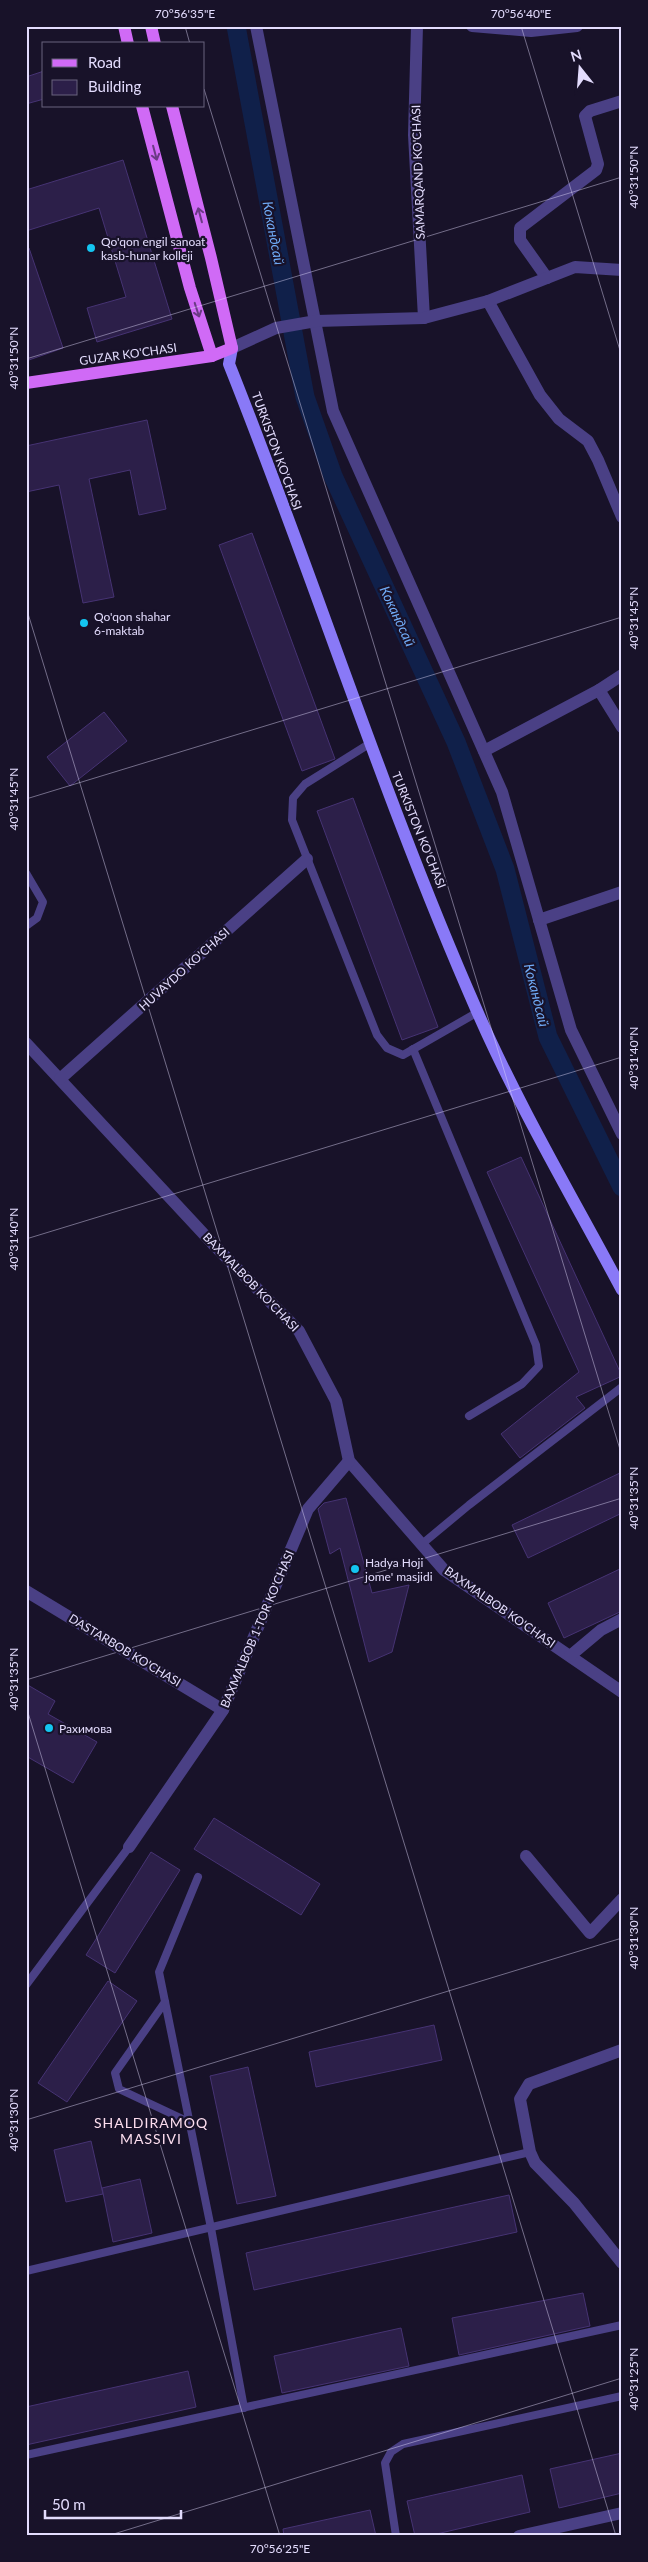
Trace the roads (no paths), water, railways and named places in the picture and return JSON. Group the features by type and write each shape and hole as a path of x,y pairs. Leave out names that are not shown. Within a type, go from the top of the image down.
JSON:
{"main road":[{"path":"124,26 128,42"},
{"path":"151,26 155,42"},
{"path":"143,108 190,288 212,356 229,364 232,348 173,108"},
{"name":"GUZAR KO'CHASI","path":"26,383 212,356 232,348"},
{"name":"TURKISTON KO'CHASI","path":"229,364 370,744 478,1012 516,1090 622,1290"}],"street":[{"path":"256,26 316,321 332,411 502,792 571,1030 622,1134"},
{"name":"SAMARQAND KO'CHASI","path":"417,26 414,135 424,318"},
{"path":"472,26 531,31 577,26"},
{"path":"547,278 520,240 520,228 596,170 598,164 585,116 590,111 622,101"},
{"path":"232,348 276,328 316,321 424,318 488,300 575,267 622,270"},
{"path":"488,300 540,396 559,419 588,441 622,517"},
{"path":"484,751 599,690 622,675"},
{"path":"599,690 622,727"},
{"name":"HUVAYDO KO'CHASI","path":"60,1079 307,859"},
{"path":"539,920 622,892"},
{"name":"BAXMALBOB KO'CHASI","path":"27,1044 213,1244 299,1331 336,1401 349,1460 444,1570 622,1692"},
{"name":"BAXMALBOB 1-TOR KO'CHASI","path":"129,1847 223,1710 308,1509 349,1460"},
{"name":"DASTARBOB KO'CHASI","path":"26,1591 223,1710"},
{"path":"570,1656 600,1630 622,1619"},
{"path":"526,1856 590,1933 622,1899"},
{"path":"622,2050 529,2084 520,2099 530,2152 534,2163 574,2202 622,2263"},
{"path":"519,2536 622,2513"}],"lane":[{"path":"370,744 305,784 293,798 292,820 377,1035 387,1048 403,1055 478,1012"},
{"path":"26,873 44,902 37,918 26,926"},
{"path":"413,1049 536,1345 539,1366 522,1384 470,1416"},
{"path":"422,1544 468,1505 622,1387"},
{"path":"26,1985 129,1847"},
{"path":"198,1877 158,1972 211,2228 244,2408"},
{"path":"165,2002 115,2073 116,2082 119,2089 189,2122"},
{"path":"26,2271 530,2152"},
{"path":"26,2455 622,2325"},
{"path":"396,2536 385,2463 391,2452 403,2444 622,2396"}],"waterway":[{"name":"Кокандсай","path":"236,26 305,397 333,476 456,742 505,869 548,1037 622,1187"}],"place":[{"name":"Qo'qon engil sanoat kasb-hunar kolleji","path":"91,248"},
{"name":"Qo'qon shahar 6-maktab","path":"84,623"},
{"name":"Hadya Hoji jome' masjidi","path":"355,1569"},
{"name":"Рахимова","path":"49,1728"}],"district":[{"name":"SHALDIRAMOQ MASSIVI","path":"151,2130"}]}
